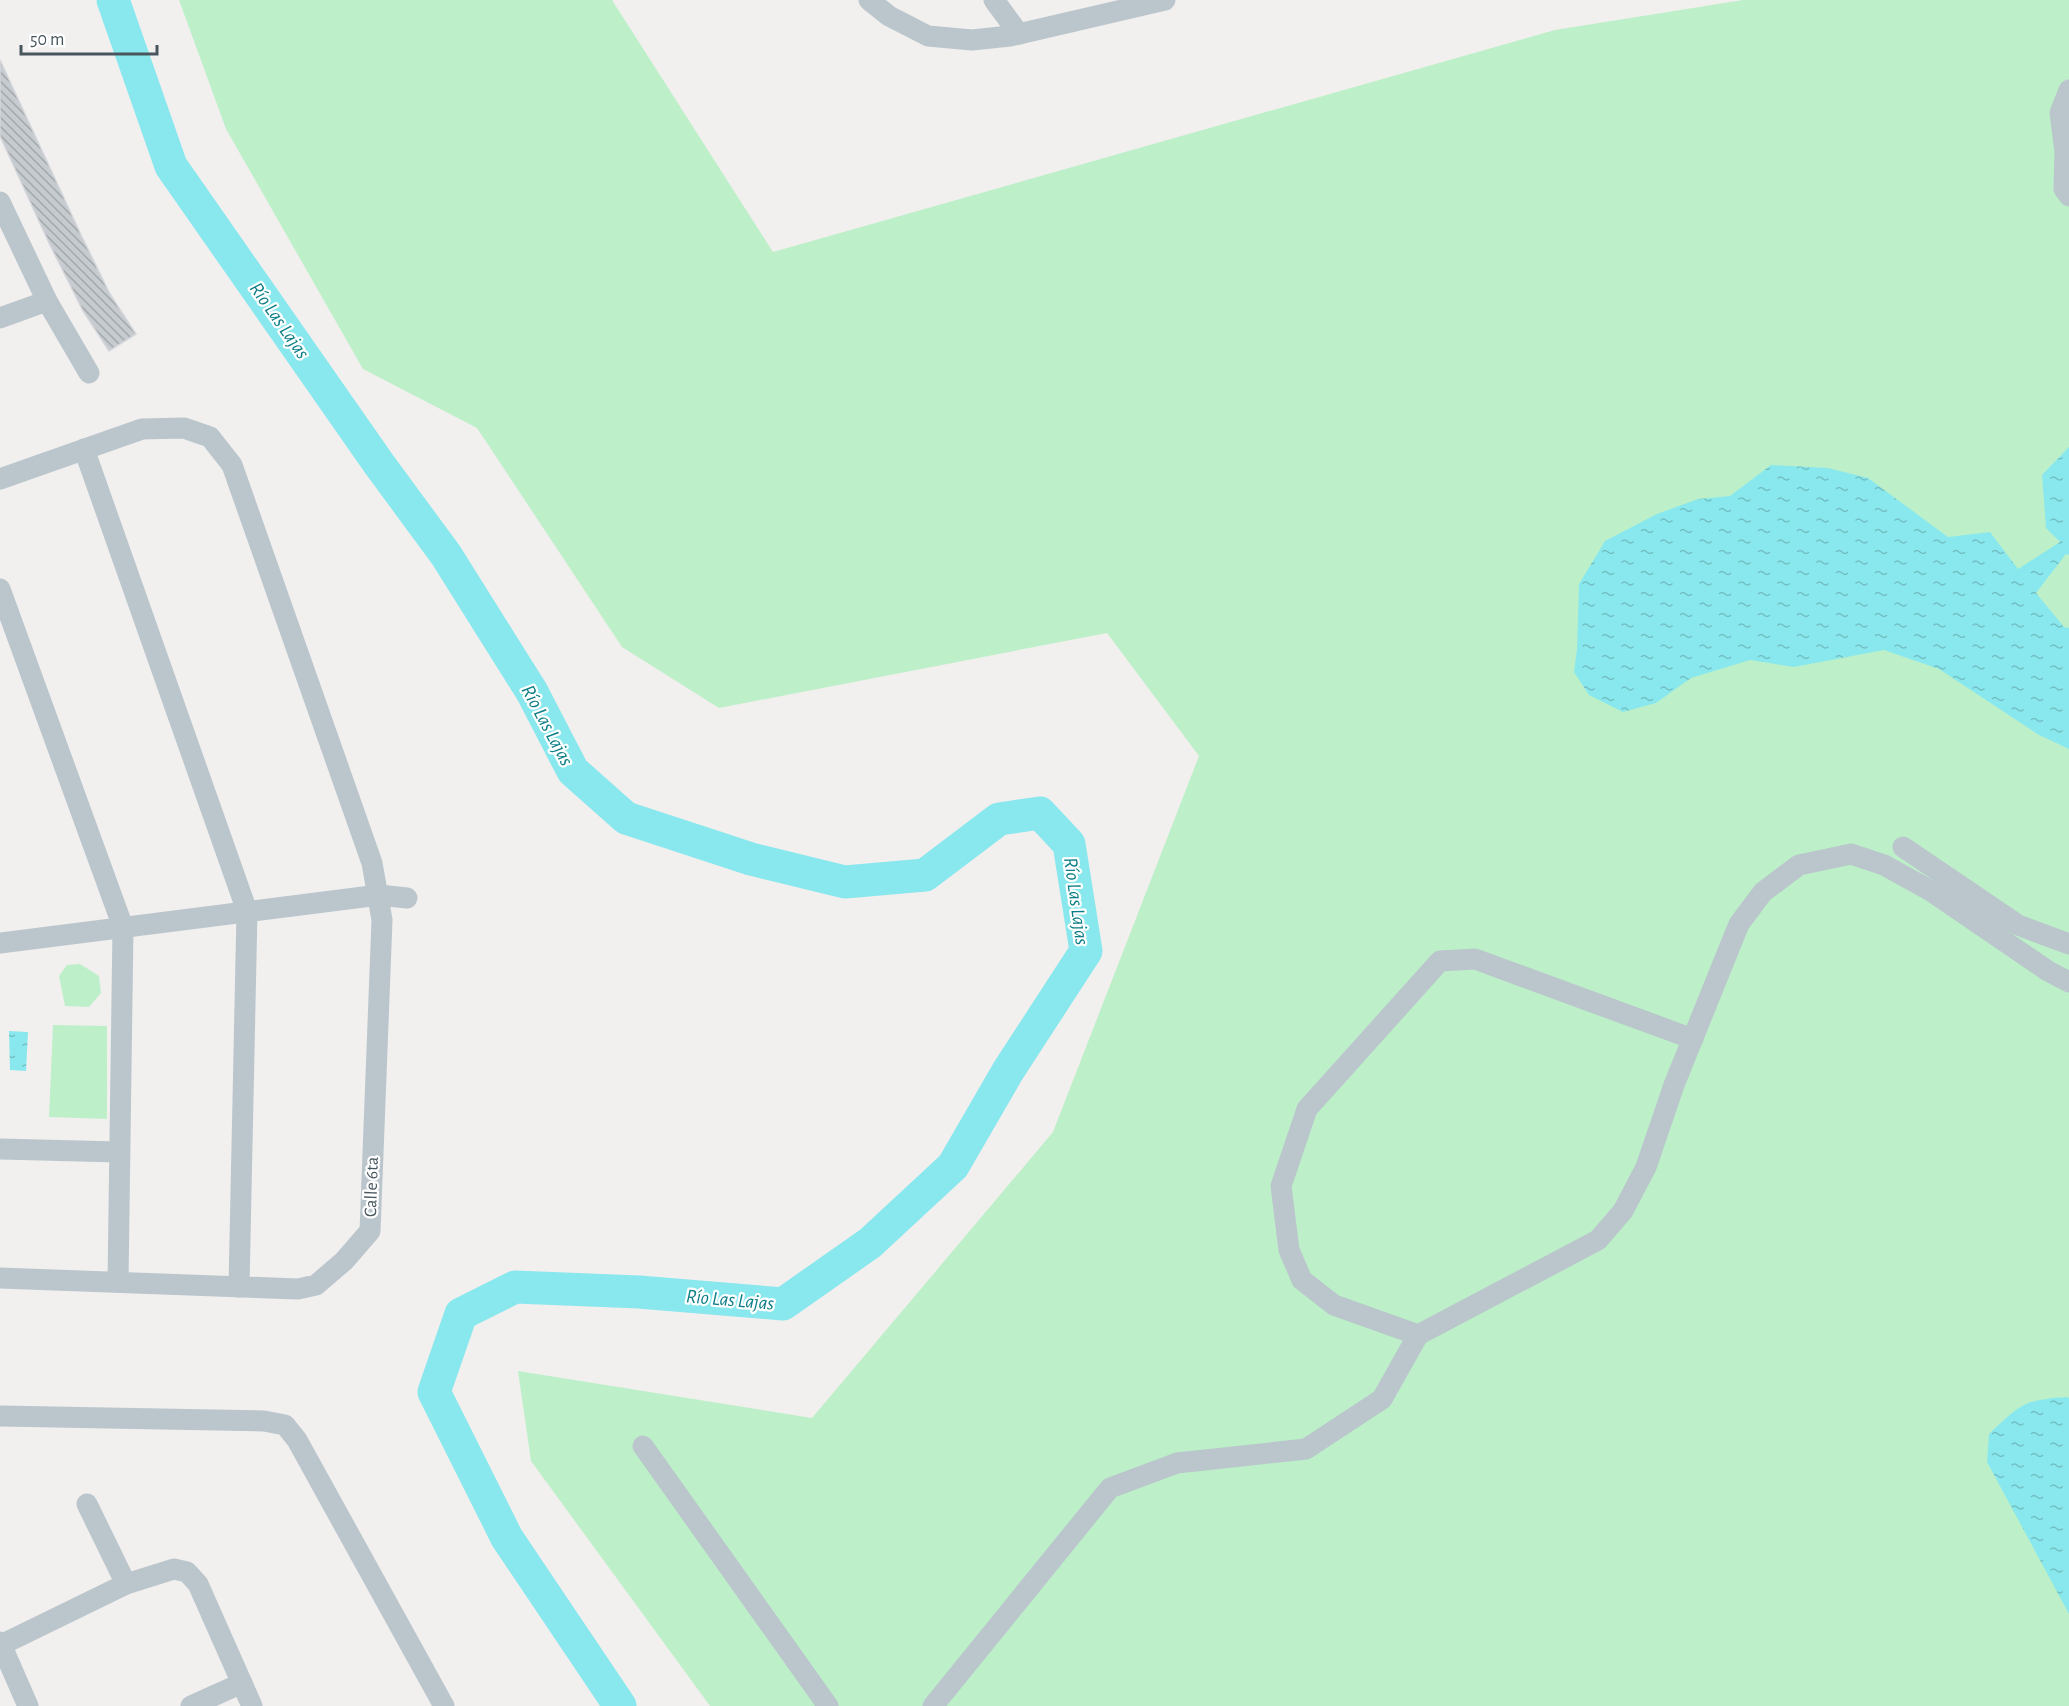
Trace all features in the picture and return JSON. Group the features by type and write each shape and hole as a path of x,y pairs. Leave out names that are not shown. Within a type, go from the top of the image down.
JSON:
{"street":[{"path":"869,0 889,16 928,36 972,40 1018,34 1165,0"},
{"path":"994,0 1018,34"},
{"path":"2069,90 2060,113 2065,152 2064,189 2069,196"},
{"path":"0,202 46,302 89,373"},
{"path":"0,318 46,302"},
{"name":"Calle 6ta","path":"0,479 142,429 184,428 210,437 232,465 372,863 382,920 370,1231 345,1261 316,1285 297,1289 0,1278"},
{"path":"84,449 247,911 239,1287"},
{"path":"0,590 123,927 118,1282"},
{"path":"1903,847 2018,925 2069,944"},
{"path":"933,1706 1110,1488 1177,1463 1306,1449 1382,1399 1418,1335 1598,1240 1623,1211 1646,1167 1674,1086 1739,924 1763,892 1799,865 1851,854 1884,865 1931,891 2048,971 2069,982"},
{"path":"0,943 379,895 407,898"},
{"path":"1418,1335 1334,1305 1302,1280 1289,1250 1281,1186 1306,1108 1440,962 1475,959 1693,1039"},
{"path":"0,1149 119,1152"},
{"path":"0,1416 264,1420 285,1425 297,1440 444,1706"},
{"path":"643,1446 828,1706"},
{"path":"87,1504 126,1584"},
{"path":"28,1706 0,1644 126,1584 174,1569 188,1572 198,1584 252,1706"},
{"path":"191,1706 242,1683"}],"green space":[{"path":"179,0 612,0 773,252 1555,30 1743,0 2069,0 2069,1706 710,1706 531,1461 518,1371 812,1418 1053,1132 1199,756 1107,633 719,708 622,647 477,428 363,369 226,129"},
{"path":"80,964 99,976 101,993 89,1007 65,1006 59,976 67,965"},
{"path":"53,1025 107,1026 107,1119 49,1117"}],"water":[{"path":"2069,447 2069,555 2066,554 2036,593 2064,627 2069,628 2069,749 2039,735 1939,669 1884,650 1794,667 1750,660 1691,678 1656,703 1623,712 1589,695 1574,672 1579,584 1605,541 1657,514 1698,499 1730,496 1771,465 1828,468 1868,478 1948,537 1990,532 2018,569 2060,542 2046,528 2042,475"},
{"path":"9,1031 28,1032 26,1071 10,1070"},
{"path":"2069,1398 2069,1614 1987,1462 1989,1434 2008,1416 2031,1402"}],"building":[{"path":"0,60 110,294 136,334 109,351 83,311 0,136"}],"waterway":[{"name":"Río Las Lajas","path":"113,0 171,166 379,464 446,555 532,692 573,771 626,818 751,859 845,882 925,875 999,819 1040,813 1069,844 1086,951 1008,1071 953,1166 870,1243 783,1304 639,1292 515,1287 461,1314 434,1392 507,1538 620,1706"}]}
